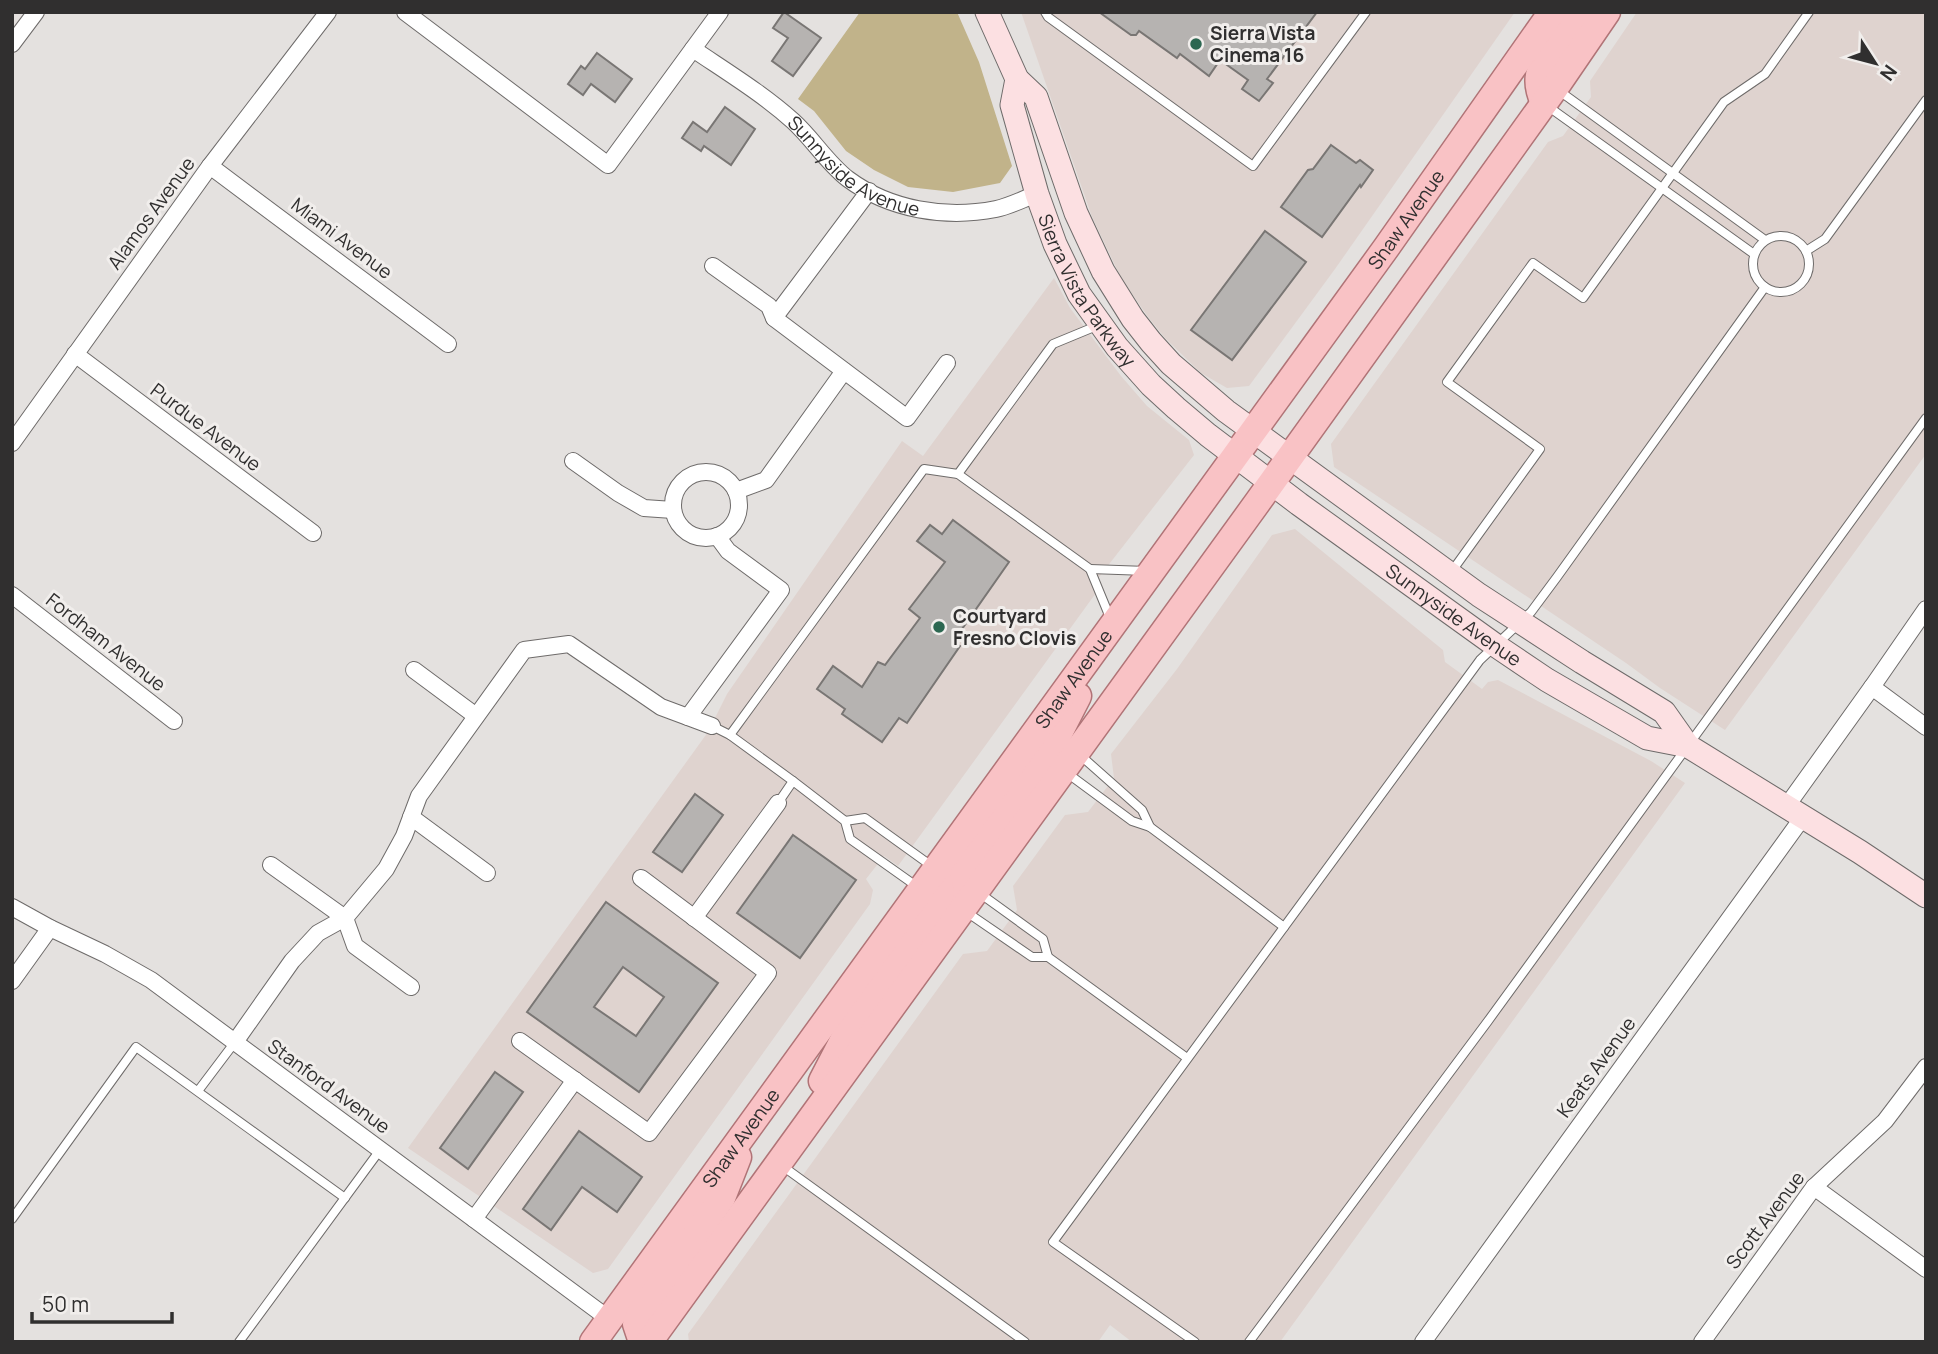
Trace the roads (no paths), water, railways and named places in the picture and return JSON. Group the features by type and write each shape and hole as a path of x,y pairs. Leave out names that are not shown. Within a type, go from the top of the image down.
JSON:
{"main road":[{"name":"Sierra Vista Parkway","path":"988,12 1017,79 1036,97 1076,213 1119,298 1171,364 1253,431"},
{"name":"Shaw Avenue","path":"593,1342 613,1330 749,1126 1386,248 1552,12"},
{"path":"1549,95 1538,89 1542,66 1578,12"},
{"path":"649,1342 1289,458 1606,12"},
{"name":"Sierra Vista Parkway","path":"1017,79 1012,104 1037,194 1055,244 1079,294 1100,324 1151,385 1236,456"},
{"path":"1037,194 1052,200 1056,206 1082,265 1101,296 1151,342"},
{"name":"Sunnyside Avenue","path":"1253,431 1520,622 1664,712 1688,746"},
{"name":"Sunnyside Avenue","path":"1236,456 1494,645 1547,680 1647,738 1688,746 1926,896"},
{"path":"970,900 955,890 957,876 1053,745 1113,626"},
{"path":"778,1163 851,1024 937,906 941,892 928,879"},
{"path":"642,1342 636,1324 722,1198 749,1126"}],"street":[{"path":"12,44 36,12"},
{"name":"Alamos Avenue","path":"12,443 210,166 328,12"},
{"path":"405,12 608,165 720,12"},
{"name":"Sunnyside Avenue","path":"693,49 771,102 796,123 848,179 900,205 929,212 962,214 998,208 1037,194"},
{"name":"Miami Avenue","path":"210,166 448,344"},
{"path":"774,318 869,191"},
{"path":"713,266 769,306 774,318 907,418 947,363"},
{"name":"Purdue Avenue","path":"75,354 313,533"},
{"path":"736,491 766,480 844,371"},
{"path":"573,461 644,508 673,510"},
{"path":"714,472 723,476 736,491 738,510 735,521 717,536 695,536 677,521 673,499 677,488 695,474 714,472"},
{"path":"688,717 781,590 728,551 717,536"},
{"name":"Fordham Avenue","path":"12,595 174,721"},
{"name":"Keats Avenue","path":"1423,1342 1795,812 1872,687 1926,609"},
{"path":"234,1042 292,961 318,933 345,918 386,869 404,836 419,796 524,650 569,644 661,707 712,726"},
{"path":"414,670 476,716"},
{"path":"1872,687 1926,727"},
{"path":"694,918 778,803"},
{"path":"411,817 487,873"},
{"path":"271,865 345,918 355,946 411,987"},
{"path":"520,1041 649,1133 768,973 641,878"},
{"name":"Stanford Avenue","path":"12,907 151,980 474,1219 613,1330"},
{"path":"12,981 50,929"},
{"name":"Scott Avenue","path":"1702,1342 1814,1187 1885,1121 1926,1067"},
{"path":"474,1219 575,1080"},
{"path":"1814,1187 1926,1269"}],"lane":[{"path":"1045,12 1048,17 1253,166 1366,12"},
{"path":"1450,574 1540,449 1447,382 1533,263 1583,298 1724,102 1765,74 1809,12"},
{"path":"1549,95 1673,173 1765,240"},
{"path":"1549,95 1662,188 1754,254"},
{"path":"1806,251 1825,239 1926,100"},
{"path":"1780,235 1788,236 1801,244 1806,251 1808,269 1800,285 1783,292 1773,291 1759,282 1753,269 1754,254 1765,240 1780,235"},
{"path":"1195,1342 1053,1242 1472,670 1494,645 1531,612 1565,567 1765,287"},
{"path":"958,474 1054,344 1100,324"},
{"path":"1249,1342 1488,1021 1926,418"},
{"path":"730,735 924,469 958,474 1090,569 1113,626"},
{"path":"1090,569 1153,571"},
{"path":"712,726 730,735 845,821 850,839 928,879"},
{"path":"1070,762 1132,821 1150,827 1284,927"},
{"path":"1070,762 1142,810 1150,827"},
{"path":"778,803 793,781"},
{"path":"845,821 865,818 928,879"},
{"path":"970,900 1032,957 1048,957 1187,1058"},
{"path":"970,900 1043,939 1048,957"},
{"path":"198,1091 234,1042"},
{"path":"12,1219 136,1047 345,1198"},
{"path":"239,1342 380,1150"},
{"path":"778,1163 1025,1342"}],"place":[{"name":"Sierra Vista Cinema 16","path":"1196,44"},
{"name":"Courtyard Fresno Clovis","path":"939,627"}]}
